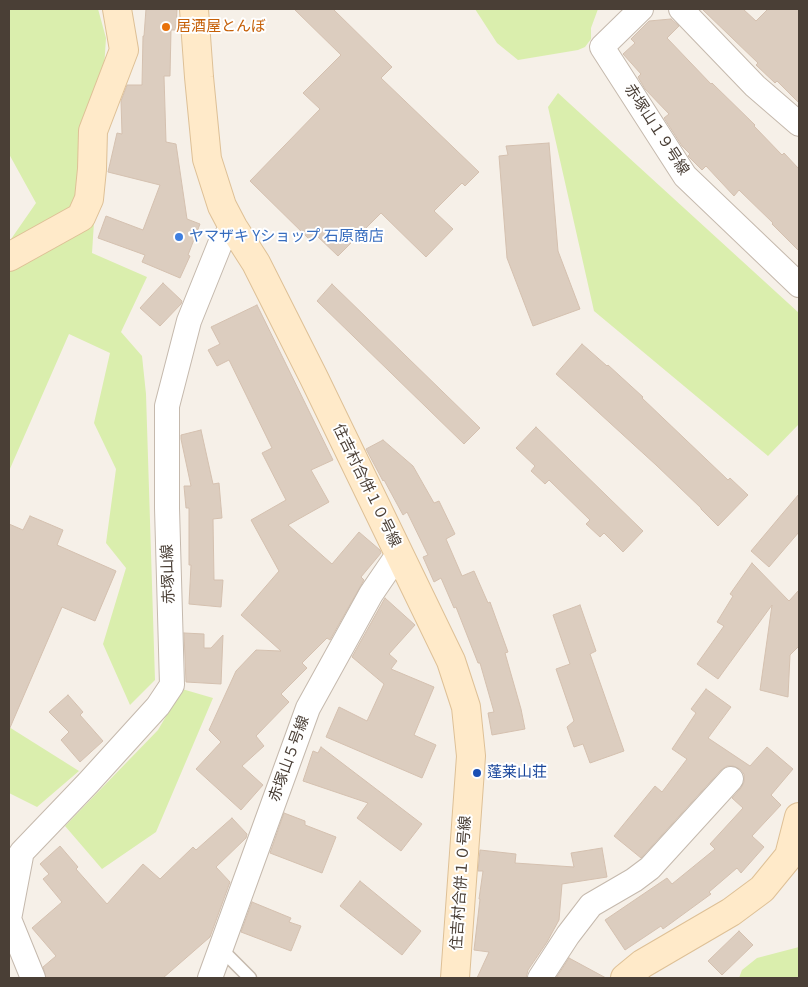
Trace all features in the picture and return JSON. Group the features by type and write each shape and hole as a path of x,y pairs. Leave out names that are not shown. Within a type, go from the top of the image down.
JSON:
{"street":[{"path":"9,258 81,217 89,199 93,131 124,50 117,9"},
{"name":"住吉村合併１０号線","path":"194,9 198,76 207,159 222,206 260,271 314,378 451,661 466,707 471,756 455,978"},
{"name":"赤塚山１９号線","path":"640,9 602,47 685,176 799,285"},
{"path":"681,9 755,86 799,124"},
{"name":"赤塚山線","path":"9,872 22,852 158,706 172,685 167,508 167,406 189,321 220,244 233,227"},
{"name":"赤塚山５号線","path":"210,978 308,708 371,594 399,553"},
{"path":"540,978 568,934 591,905 634,880 650,868 731,779"},
{"path":"625,978 642,964 731,912 762,889 789,856 799,817"},
{"path":"22,852 9,919 33,978"}],"lane":[{"path":"221,949 250,978"}],"green space":[{"path":"9,9 98,9 106,38 92,253 147,277 121,332 142,356 146,394 155,680 130,705 103,644 126,568 106,543 116,469 94,423 110,353 69,334 9,471 9,242 36,203 9,154"},
{"path":"475,9 598,9 591,28 591,39 585,47 578,50 518,60 497,43"},
{"path":"558,93 799,313 799,424 768,456 594,311 548,107"},
{"path":"182,689 213,698 156,832 102,869 65,826 158,730"},
{"path":"9,727 79,771 37,807 9,793"},
{"path":"799,947 799,978 739,978 742,970 757,958"}],"building":[{"path":"146,9 177,9 176,30 171,30 170,76 164,76 166,142 176,144 187,219 200,224 188,255 190,256 180,278 142,262 145,255 98,238 106,216 143,230 160,185 108,172 117,133 122,134 121,101 127,85 142,85 143,36"},
{"path":"294,9 333,9 392,67 381,78 479,172 465,186 462,183 434,211 453,229 426,257 381,213 338,256 316,235 311,241 250,181 320,109 303,93 341,55"},
{"path":"702,9 743,9 756,21 768,9 799,9 799,103 777,81 775,83 756,65 758,63"},
{"path":"671,19 679,26 667,38 711,84 755,125 782,155 784,153 799,169 799,251 739,190 734,196 706,166 702,170 688,156 690,154 682,146 664,118 669,114 645,89 638,77 641,74 623,54 635,43 631,39 649,21"},
{"path":"549,143 558,251 580,309 533,326 507,258 499,156 508,155 506,146"},
{"path":"163,283 182,301 160,326 140,308"},
{"path":"332,284 480,428 464,444 317,301"},
{"path":"257,305 333,460 311,470 329,502 288,525 332,564 359,532 381,553 361,577 364,580 330,640 327,638 302,663 307,668 281,694 289,702 256,736 264,746 242,766 263,785 241,810 196,769 221,742 209,730 236,671 256,650 281,651 241,615 279,571 251,520 286,500 262,453 272,448 229,360 217,366 208,350 220,344 211,327"},
{"path":"582,344 643,397 728,480 730,478 748,495 718,526 656,465 556,374"},
{"path":"536,427 643,531 623,552 604,533 600,537 586,524 590,520 549,480 545,484 531,471 535,466 516,448"},
{"path":"201,430 213,484 219,483 222,518 213,519 214,580 223,580 221,607 189,604 191,565 189,565 189,508 186,508 184,486 191,486 181,435"},
{"path":"383,440 413,466 434,503 439,501 455,534 446,539 462,576 474,571 488,603 490,602 508,652 505,653 525,729 492,735 488,713 494,712 480,663 478,663 456,607 454,608 441,578 434,582 423,557 428,555 407,512 403,515 366,449"},
{"path":"799,494 799,532 769,567 751,551"},
{"path":"30,516 63,530 57,545 116,571 95,621 62,607 9,730 9,524 23,530"},
{"path":"752,563 789,601 799,590 799,646 790,655 788,697 760,690 772,605 718,679 697,664 724,626 717,622 733,596 730,594"},
{"path":"385,598 415,625 389,654 397,661 391,669 434,687 414,735 436,745 422,778 326,737 339,707 367,721 384,684 352,657"},
{"path":"580,605 596,651 590,654 624,751 590,763 583,744 574,747 567,727 574,721 556,669 570,664 553,615"},
{"path":"184,633 204,634 204,648 211,648 223,635 221,684 186,682"},
{"path":"706,689 731,707 708,738 750,766 767,747 793,769 771,795 781,805 752,836 764,847 741,873 737,868 709,892 711,894 663,929 661,926 625,950 605,920 667,878 672,884 715,849 710,844 743,808 732,798 744,782 744,774 740,769 727,766 721,770 641,858 614,836 655,786 662,792 687,759 672,749 696,713 691,709"},
{"path":"68,695 83,712 80,715 103,741 80,762 61,740 69,732 49,712"},
{"path":"321,747 422,824 401,851 357,818 368,803 303,781 313,751 318,753"},
{"path":"284,813 305,821 305,825 336,837 322,873 270,853"},
{"path":"232,818 247,834 246,838 216,867 230,882 210,937 163,978 46,978 43,967 56,956 32,928 62,902 43,879 49,874 40,864 60,846 78,867 76,869 107,904 143,864 160,879 193,847 196,850"},
{"path":"602,848 607,877 562,884 559,920 528,970 526,978 477,978 489,952 474,950 483,871 478,871 480,850 516,854 515,863 574,867 571,853"},
{"path":"360,881 421,931 402,955 340,906"},
{"path":"252,902 291,918 289,922 301,926 291,951 241,932"},
{"path":"739,931 753,945 722,975 708,961"},
{"path":"569,958 606,978 556,978"}],"place":[{"name":"居酒屋とんぼ","path":"166,27"},
{"name":"ヤマザキ Yショップ 石原商店","path":"179,237"},
{"name":"蓬莱山荘","path":"477,773"}]}
